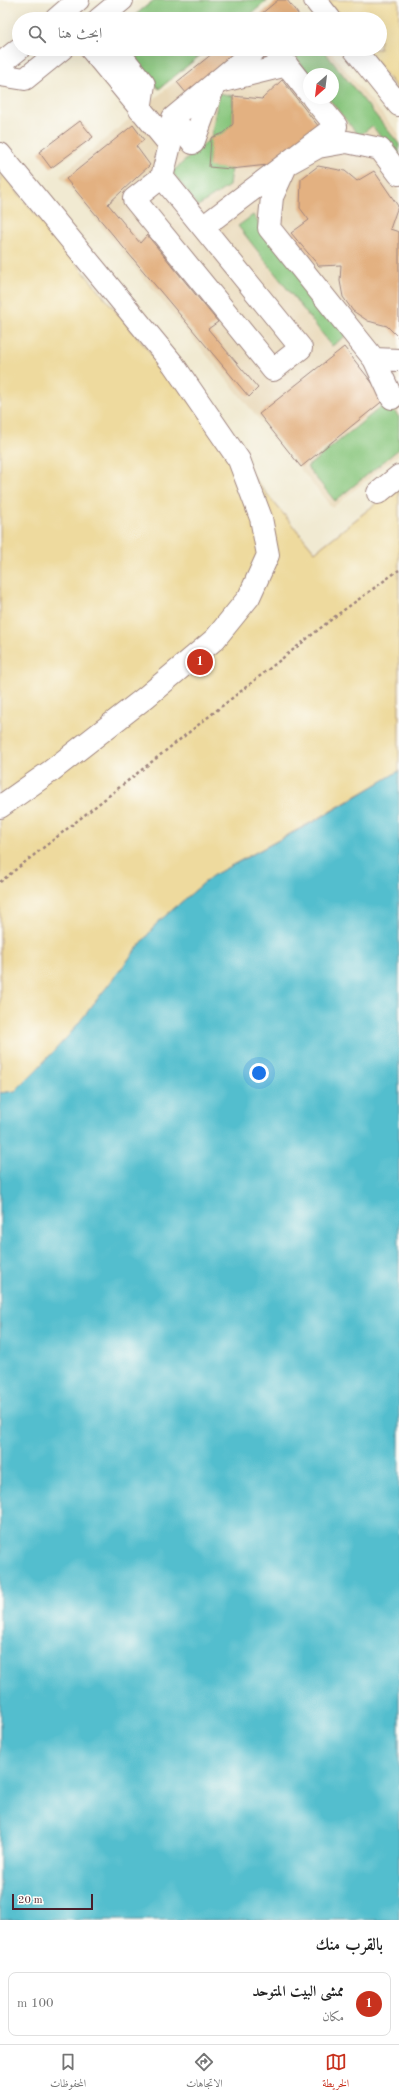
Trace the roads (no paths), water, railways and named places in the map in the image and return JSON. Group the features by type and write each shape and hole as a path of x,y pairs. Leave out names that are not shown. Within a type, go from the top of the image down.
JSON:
{"street":[{"path":"107,12 122,0"},
{"path":"315,0 324,12"},
{"path":"0,64 12,55"},
{"path":"0,75 25,79 53,56"},
{"path":"97,56 170,145 162,177 134,200 273,370 302,348 162,177"},
{"path":"122,56 144,84 140,110"},
{"path":"248,56 215,83 280,57 303,86"},
{"path":"360,56 399,104"},
{"path":"203,227 336,126 318,104"},
{"path":"392,398 374,359 269,228 272,197 286,164 318,147 347,142 380,149 399,174"},
{"path":"0,154 173,364 240,460 261,518 268,555 249,597 215,638 110,724 0,807"},
{"path":"374,359 399,360"},
{"path":"378,493 399,476"}],"water":[{"path":"399,771 399,1920 0,1920 0,1093 15,1091 38,1068 70,1034 157,923 212,876 317,820"}],"place":[{"name":"ممشى البيت المتوحد","path":"200,662"}]}
